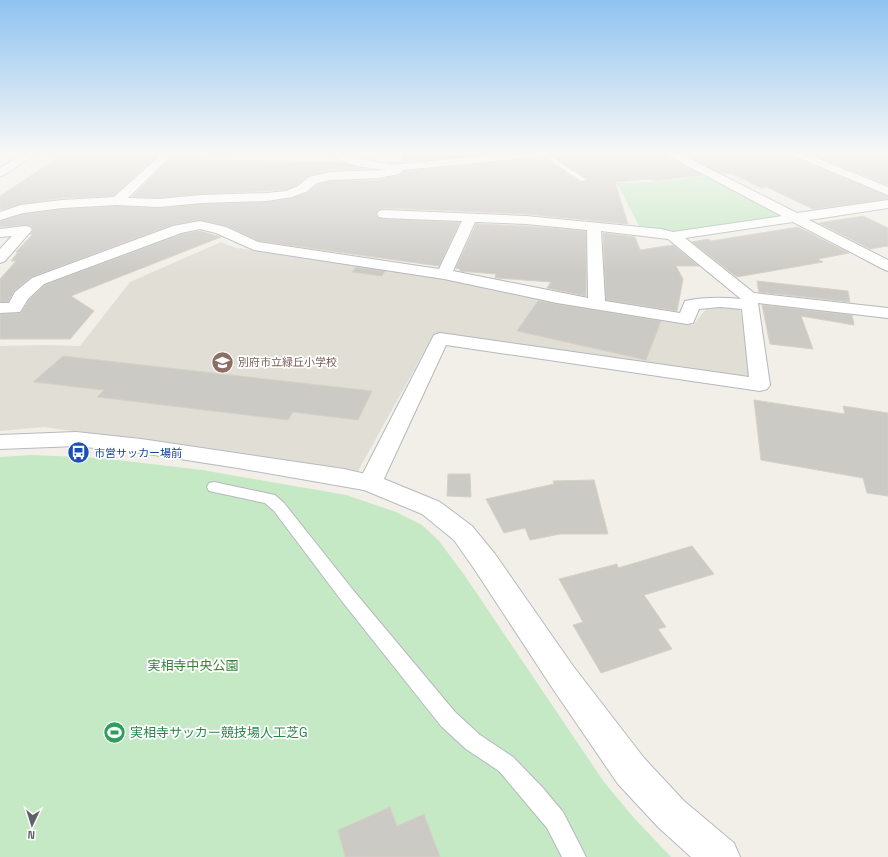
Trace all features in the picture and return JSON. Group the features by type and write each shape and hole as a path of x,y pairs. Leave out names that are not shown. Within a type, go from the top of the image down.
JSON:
{"street":[{"path":"117,201 125,193"},
{"path":"0,216 20,209 62,204 117,201 158,202 267,197 291,193"},
{"path":"749,193 888,266"},
{"path":"384,214 470,219 526,220 661,233 673,236 888,204"},
{"path":"444,274 470,219"},
{"path":"0,308 14,308 21,296 38,281 178,229 200,225 221,230 254,246 444,274 597,305 687,319 691,305 699,303 749,301 888,313"},
{"path":"594,227 597,305"},
{"path":"0,233 26,230 0,258"},
{"path":"370,483 440,339 760,385 749,301 673,236"},
{"path":"0,442 76,439 141,446 344,477 370,483 431,508 463,533 485,562 562,676 631,770 671,814 720,857"}],"lane":[{"path":"214,487 270,499 279,507 347,595 448,719 472,742 506,764 540,802 555,820 574,857"}],"shaded area":[{"name":"別府市立緑丘小学校","path":"221,242 236,248 413,273 693,325 707,308 740,308 753,378 434,334 358,471 44,427 0,431 0,346 80,346 130,282"}],"green space":[{"path":"622,193 738,193 784,217 682,232 639,226"},
{"name":"実相寺中央公園","path":"31,455 100,458 202,470 346,495 396,512 422,525 439,541 465,576 604,782 634,818 671,857 0,857 0,457"}],"building":[{"path":"5,193 116,193 113,196 62,198 21,204 0,210 0,196"},
{"path":"136,193 223,193 158,198 132,197"},
{"path":"307,193 618,193 628,224 526,214 384,208 378,210 376,215 379,218 384,219 460,222 439,266 258,241 227,226 200,220 172,225 31,277 14,291 8,302 0,302 0,279 16,261 11,261 18,252 16,252 33,234 30,234 34,230 31,226 25,225 0,227 0,221 23,214 62,209 117,206 158,208 202,204 267,202 292,198"},
{"path":"780,193 881,193 888,196 888,199 813,209"},
{"path":"863,216 888,228 888,246 870,249 819,223"},
{"path":"476,224 586,231 586,296 547,288 551,282 495,278 496,274 460,271 460,269 456,268"},
{"path":"798,227 849,253 818,259 823,262 737,277 692,242 708,239 711,241"},
{"path":"200,231 221,237 71,296 94,311 70,339 0,339 0,314 21,313 29,300 45,285 181,234"},
{"path":"603,233 635,237 640,250 673,245 699,266 676,266 683,279 677,311 606,300"},
{"path":"356,267 385,271 382,276 352,272"},
{"path":"757,281 848,291 850,302 759,292"},
{"path":"538,301 661,321 646,360 517,331"},
{"path":"762,305 852,315 854,325 801,316 813,349 770,344"},
{"path":"63,356 372,391 358,420 293,412 288,420 97,397 104,390 33,382"},
{"path":"754,400 845,414 843,406 888,413 888,496 867,493 863,478 761,460"},
{"path":"448,474 470,474 471,497 447,496"},
{"path":"594,480 608,534 560,534 530,540 525,528 504,533 486,499 554,484 553,481"},
{"path":"692,546 714,574 644,595 666,627 658,629 672,649 601,673 573,625 583,622 559,579 617,564 618,568"},
{"path":"390,807 397,826 424,814 440,857 345,857 338,830"}],"place":[{"name":"別府市立緑丘小学校","path":"223,362"},
{"name":"市営サッカー場前","path":"79,453"},
{"name":"実相寺サッカー競技場人工芝G","path":"114,732"}]}
